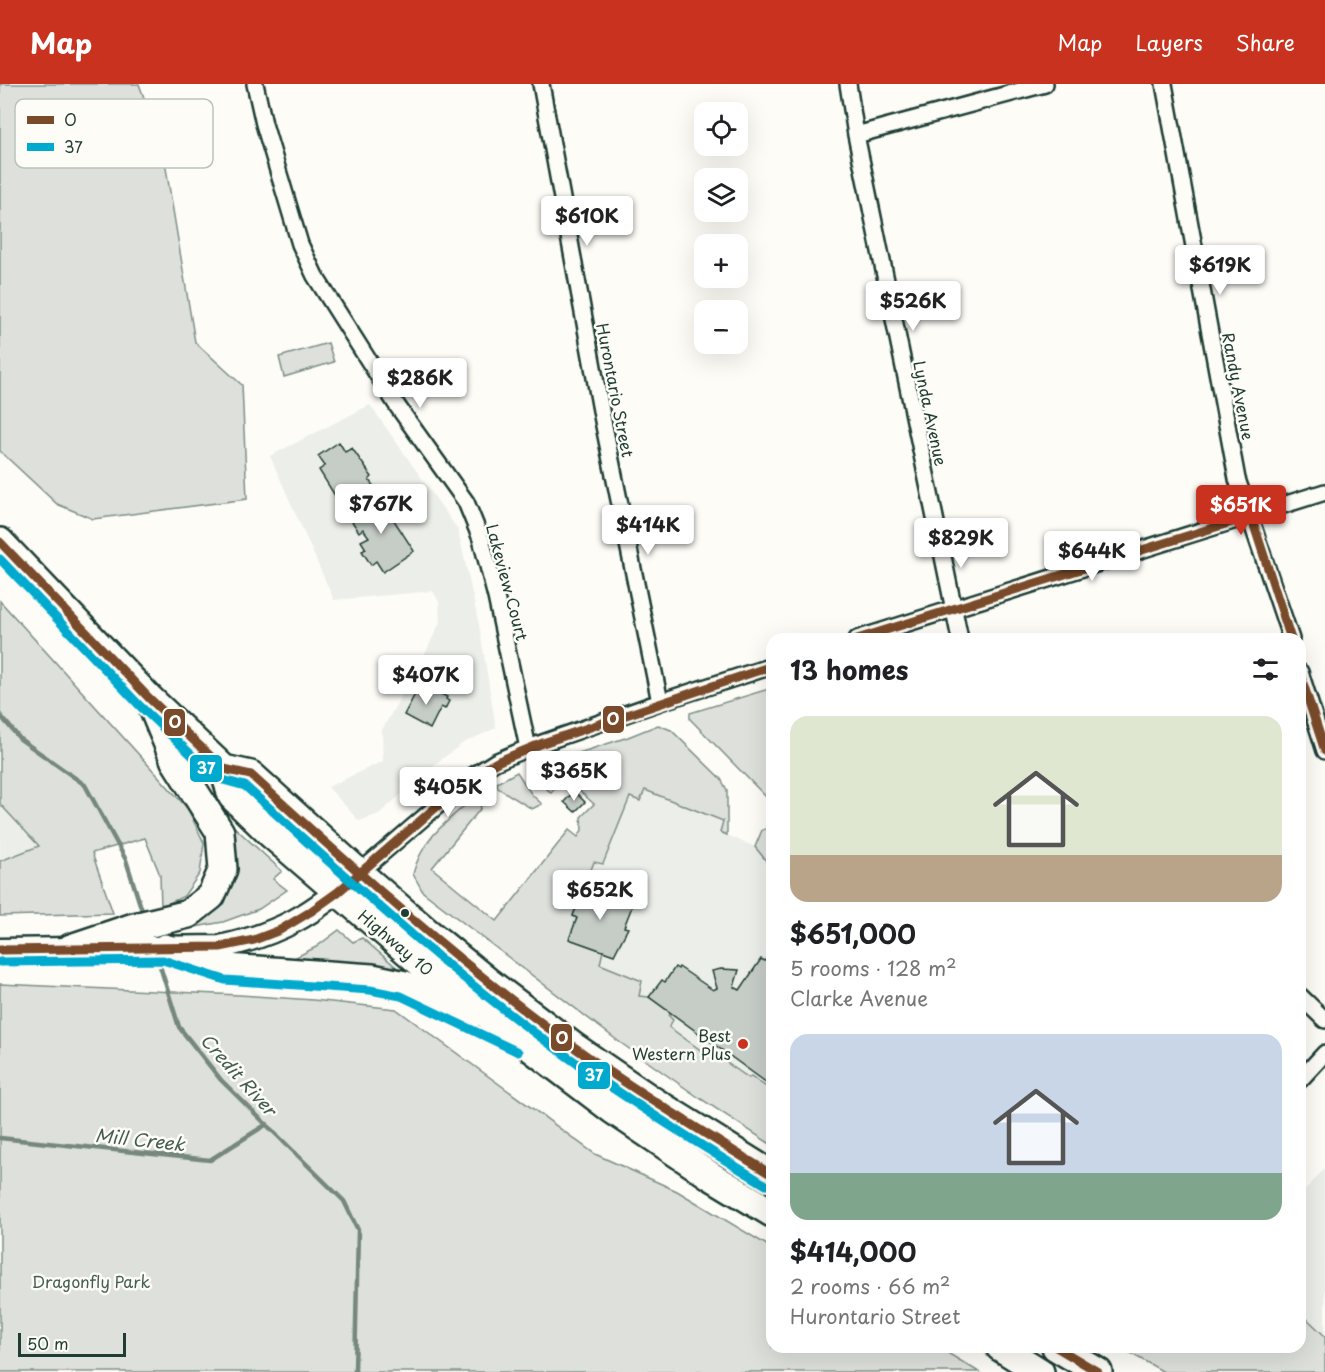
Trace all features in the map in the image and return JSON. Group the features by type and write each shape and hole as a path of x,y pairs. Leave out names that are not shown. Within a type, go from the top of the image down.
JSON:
{"highway":[{"name":"Highway 10","path":"0,542 148,698 224,769 232,795 272,835 431,972 623,1116 711,1176 766,1209"},
{"path":"71,948 150,936 203,905 211,896 223,869 220,832 175,761 148,698"},
{"name":"Highway 10","path":"224,769 251,775 358,873 487,981 574,1047 650,1099 766,1171"},
{"path":"150,936 227,968 372,978 405,985 523,1041"},
{"path":"1010,1353 1040,1372"},
{"path":"1066,1353 1098,1372"}],"main road":[{"path":"150,936 220,947 254,940 280,930 338,892 358,873"},
{"path":"0,950 71,948"}],"street":[{"name":"Lakeview Court","path":"255,84 264,124 300,244 315,276 398,407 466,502 481,538 528,748"},
{"name":"Hurontario Street","path":"541,84 600,405 660,702"},
{"name":"Lynda Avenue","path":"848,84 856,135 958,633"},
{"path":"856,135 1045,84"},
{"name":"Randy Avenue","path":"1164,84 1238,479 1288,633"},
{"path":"875,633 1325,492"},
{"path":"358,873 471,777 495,762 528,748 660,702 766,668"},
{"path":"1306,691 1325,751"},
{"path":"1306,1002 1325,1020"},
{"path":"1306,1074 1325,1053"}],"shaded area":[{"path":"370,405 458,530 479,625 496,728 463,743 434,765 379,814 359,821 328,787 383,761 382,730 440,622 439,602 433,591 334,600 270,456"},
{"path":"645,790 724,821 720,832 755,847 766,860 766,1097 657,1035 638,996 642,981 600,964 569,939 573,916 594,861 603,864 630,797"},
{"path":"0,804 39,846 0,861"},
{"path":"1325,1168 1325,1336 1306,1318 1306,1189"}],"green space":[{"path":"0,84 139,84 144,99 15,99 15,168 166,168 195,342 242,385 247,499 93,519 57,504 0,451"},
{"path":"328,343 334,362 284,377 279,357"},
{"path":"0,601 188,809 204,843 200,873 184,896 161,907 160,875 145,838 92,853 113,913 0,916 0,861 39,846 0,804"},
{"path":"766,690 766,797 690,719 690,713"},
{"path":"658,725 671,730 721,779 727,790 727,835 720,832 723,821 645,790 640,801 630,797 603,864 594,862 573,916 577,918 570,939 603,951 600,964 642,981 639,996 649,997 671,1013 669,1016 673,1020 669,1027 702,1051 705,1048 749,1078 751,1076 766,1085 766,1141 618,1041 423,892 413,874 417,861 429,840 473,798 479,801 481,808 432,868 497,921 569,830 578,837 582,830 581,817 594,804 565,778 551,793 542,784 533,768"},
{"path":"517,772 532,795 542,804 532,809 498,788 497,783"},
{"path":"231,824 282,871 273,879 287,890 259,909 223,922 190,928 235,856"},
{"path":"766,829 766,860 755,847 762,830"},
{"path":"339,930 353,942 362,938 409,978 288,961 316,947"},
{"name":"Dragonfly Park","path":"0,984 239,995 396,1009 595,1154 677,1191 766,1244 766,1353 948,1353 979,1372 0,1372"},
{"path":"1306,1318 1325,1336 1325,1372 1164,1372 1130,1353 1306,1353"}],"building":[{"path":"339,442 345,452 352,448 372,477 369,480 377,491 353,507 344,494 337,499 319,470 325,466 318,456"},
{"path":"379,497 414,551 383,572 376,561 371,565 362,551 366,549 361,541 369,537 363,529 359,532 349,517"},
{"path":"421,683 447,697 449,701 445,709 441,707 430,729 404,715"},
{"path":"574,791 585,802 575,812 564,802"},
{"path":"589,887 633,904 624,927 628,928 614,955 569,939 577,918 573,916 583,889 588,891"},
{"name":"Best Western Plus","path":"761,959 765,961 766,959 766,1082 649,997 662,980 665,982 675,967 678,969 679,967 713,990 717,988 712,971 739,970 734,987 740,990"}],"waterway":[{"name":"Credit River","path":"0,715 20,739 85,785 126,860 144,917"},
{"name":"Credit River","path":"156,953 179,1027 221,1080 344,1201 358,1230 355,1372"},
{"name":"Mill Creek","path":"0,1138 210,1160 267,1124"}],"transit line":[{"name":"O","path":"876,633 1251,516 1289,633"},
{"name":"O","path":"0,542 149,698 224,769 251,775 449,950 574,1047 647,1097 766,1171"},
{"name":"37","path":"0,559 140,706 216,778 245,786 402,926 525,1026 641,1107 766,1185"},
{"name":"O","path":"0,950 220,947 254,940 280,930 338,892 471,777 499,761 543,743 766,668"},
{"name":"O","path":"1306,692 1325,751"},
{"name":"37","path":"0,962 163,960 225,980 370,990 401,996 518,1052"},
{"name":"O","path":"1066,1353 1098,1372"}],"place":[{"name":"Best Western Plus","path":"743,1044"}]}
